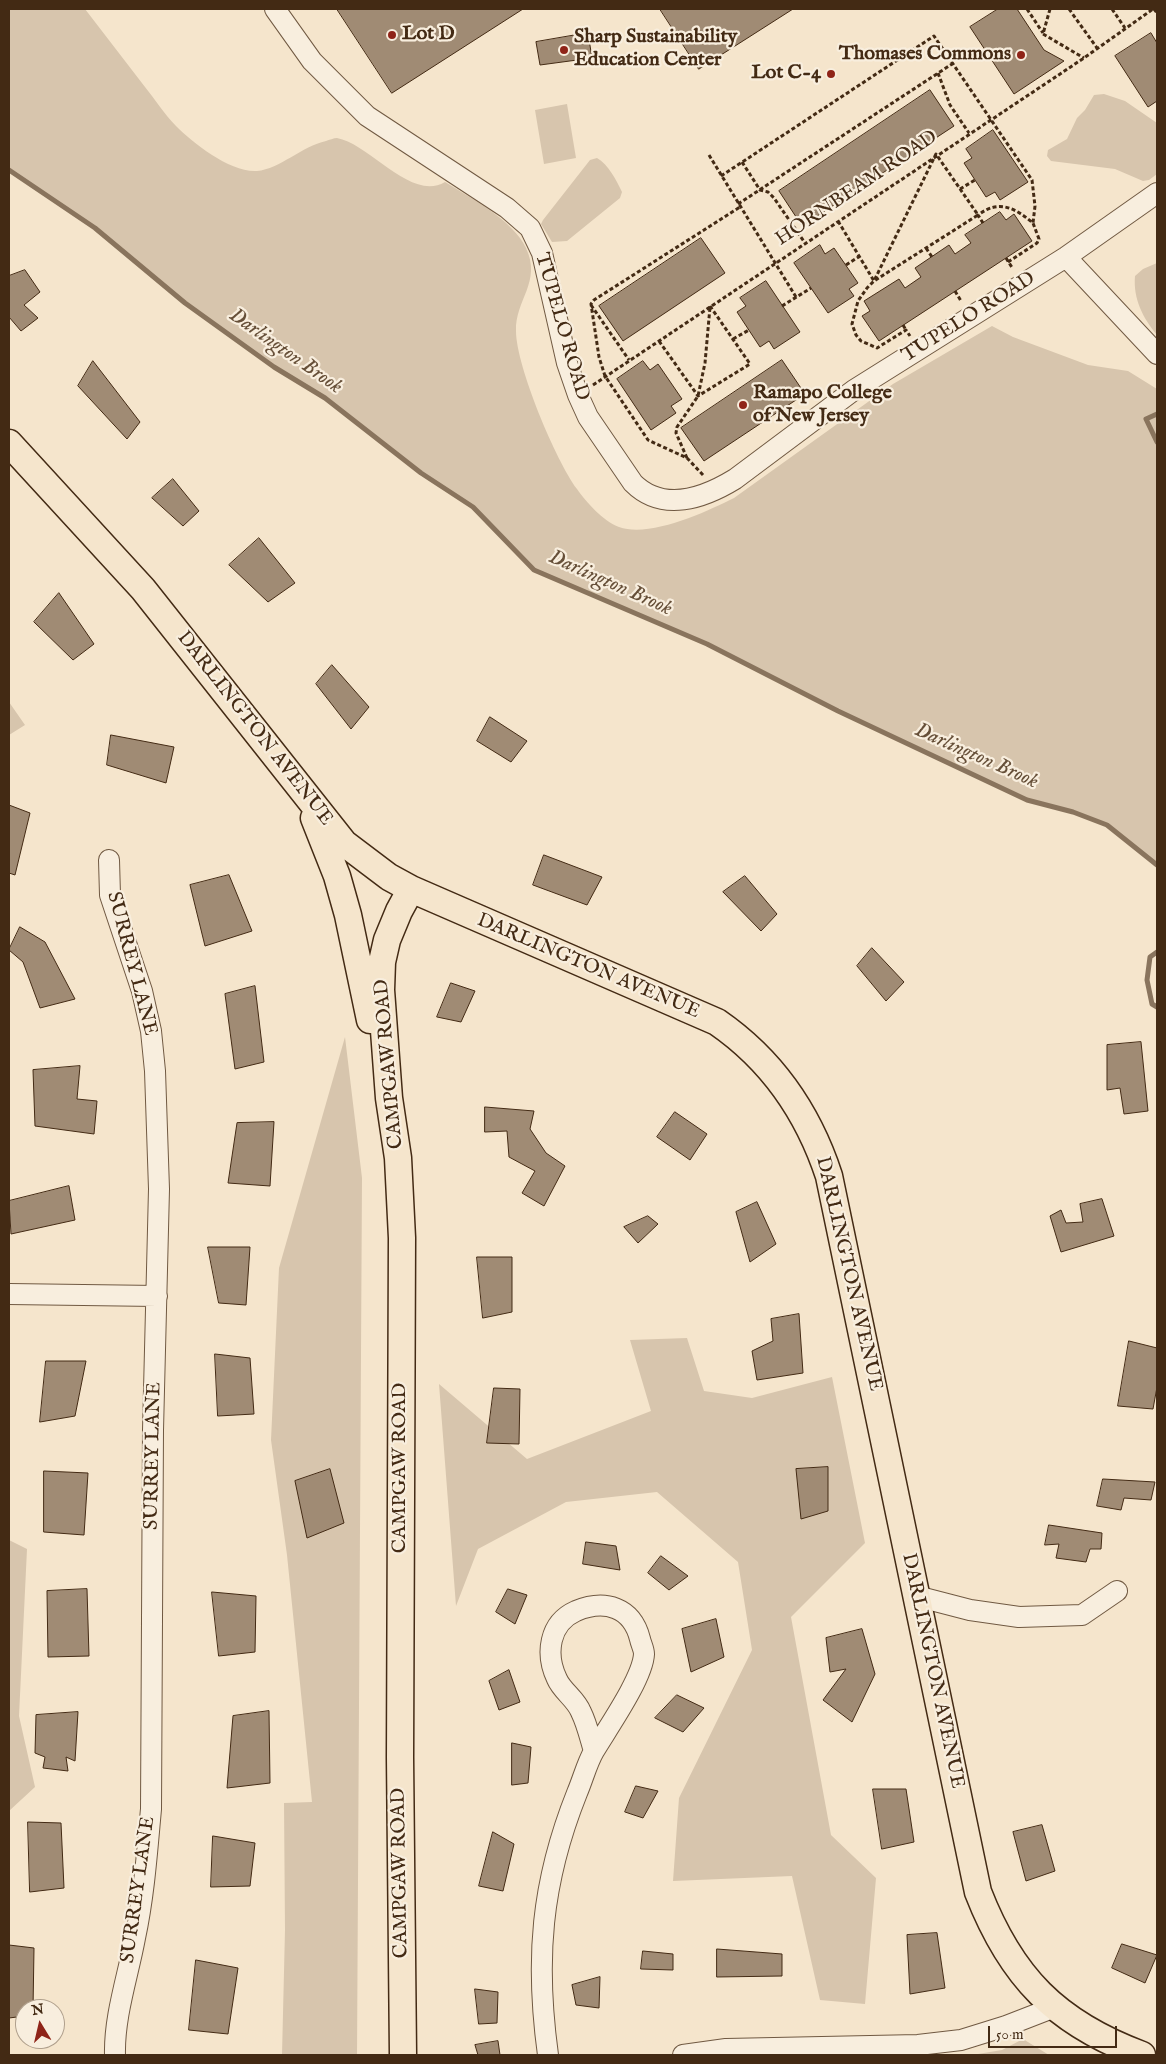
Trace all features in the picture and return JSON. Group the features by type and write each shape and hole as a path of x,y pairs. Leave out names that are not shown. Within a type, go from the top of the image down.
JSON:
{"main road":[{"name":"DARLINGTON AVENUE","path":"9,443 143,589 344,843 389,877 412,889 717,1022 741,1039 763,1060 788,1091 820,1148 829,1176 978,1892 990,1924 1022,1975 1055,2007 1080,2026 1102,2039 1142,2055"},
{"path":"301,787 337,876 348,915 366,1006 389,1098"},
{"name":"CAMPGAW ROAD","path":"403,2055 400,1757 402,1238 398,1158 389,1098 381,990 382,962 387,940 399,910 412,889"}],"street":[{"name":"TUPELO ROAD","path":"274,9 312,61 367,116 507,208 530,228 542,253 567,363 588,417 608,449 640,490 662,500 674,501 710,492 735,479 854,390 1066,257 1157,193"},
{"path":"1066,257 1157,354"},
{"name":"SURREY LANE","path":"109,860 110,895 142,991 154,1063 159,1189 153,1440 151,1809 146,1870 136,1936 120,2013 115,2055"},
{"path":"9,1294 157,1296"},
{"path":"916,1596 970,1610 1019,1617 1082,1614 1117,1591"},
{"path":"548,2055 541,2006 540,1965 551,1873 571,1808 594,1751 636,1679 644,1654 636,1625 616,1607 590,1606 571,1614 556,1626 550,1644 552,1665 557,1680 581,1710 594,1751"},
{"path":"683,2055 726,2049 918,2045 952,2041 1006,2026 1055,2007"}],"path":[{"path":"1027,9 1043,34 1084,58"},
{"path":"1043,34 1050,9"},
{"path":"1069,9 1096,48"},
{"path":"1112,9 1125,28"},
{"name":"HORNBEAM ROAD","path":"578,395 936,154 1084,58 1154,9"},
{"path":"1154,9 1157,13"},
{"path":"721,176 934,36 1032,180 1035,206 1033,223 1038,239 1037,243 1008,262"},
{"path":"688,458 648,440 605,376 599,357 591,304 594,300 952,64"},
{"path":"938,73 950,105 969,134"},
{"path":"936,154 983,223"},
{"path":"906,330 877,348 868,346 856,335 852,324 853,314 858,301 874,281 936,154"},
{"path":"709,155 796,297"},
{"path":"742,162 760,190 768,192 774,198 805,243"},
{"path":"960,190 975,180"},
{"path":"874,281 992,207 1008,206 1017,210 1033,223"},
{"path":"838,221 874,281"},
{"path":"926,248 932,257"},
{"path":"846,265 860,256"},
{"path":"782,306 811,288"},
{"path":"591,304 629,360"},
{"path":"698,396 750,364 710,306 705,364 698,396 677,427 676,433 688,458 703,475 710,492"},
{"path":"903,325 918,350"},
{"path":"733,339 749,330"},
{"path":"658,341 698,396"}],"shaded area":[{"path":"9,9 85,9 176,126 202,148 224,162 247,170 257,171 283,162 317,144 337,138 350,142 391,170 418,184 432,186 445,182 502,219 520,238 530,260 530,281 519,310 516,331 523,367 539,413 568,476 577,489 596,511 619,527 646,529 678,522 734,498 893,384 992,326 1013,337 1088,365 1128,371 1157,389 1157,865 1107,825 1073,812 1027,800 838,711 707,644 534,570 473,507 421,473 325,398 274,367 185,303 95,228 9,170"},
{"path":"1104,94 1125,101 1157,123 1157,174 1149,180 1143,181 1115,169 1051,161 1047,156 1048,150 1067,139 1077,118 1085,110 1094,95"},
{"path":"567,104 576,158 544,164 535,110"},
{"path":"597,158 605,164 615,178 622,192 620,198 567,241 552,242 541,224 543,220 590,160"},
{"path":"1157,263 1157,335 1147,322 1137,300 1135,276 1143,269"},
{"path":"9,702 25,725 9,735"},
{"path":"345,1037 362,1178 357,2055 282,2055 285,1930 284,1803 312,1802 287,1555 271,1440 279,1268"},
{"path":"687,1338 704,1391 752,1398 832,1377 865,1543 791,1617 831,1835 876,1878 865,2004 820,2000 792,1876 673,1881 679,1798 752,1650 738,1562 657,1492 566,1502 478,1549 456,1606 439,1384 527,1459 651,1411 630,1340"},
{"path":"9,1540 27,1549 19,1716 35,1787 9,1811"},
{"path":"1023,2039 1049,2055 972,2055 1002,2050"}],"building":[{"name":"Lot D","path":"337,9 523,9 392,93"},
{"path":"660,9 793,9 699,69"},
{"name":"Thomases Commons","path":"998,9 1017,9 1044,50 1064,61 1014,94 970,27"},
{"name":"Sharp Sustainability Education Center","path":"588,33 592,58 540,65 536,42"},
{"path":"1151,33 1157,43 1157,101 1148,107 1115,56"},
{"path":"930,90 954,126 802,226 779,191"},
{"path":"993,130 1028,182 1000,200 995,192 986,197 964,163 972,158 966,149"},
{"path":"1000,212 1006,220 1014,214 1032,241 879,341 862,316 870,311 864,301 899,279 905,288 921,277 915,268 949,245 955,254 971,243 965,235"},
{"path":"701,238 725,273 623,341 599,306"},
{"path":"820,245 825,254 834,248 858,283 849,289 854,296 828,313 794,263"},
{"path":"25,270 40,292 24,305 38,318 21,331 9,317 9,276"},
{"path":"766,281 800,332 774,349 769,341 760,347 737,312 746,306 740,298"},
{"path":"782,360 805,394 704,461 681,428"},
{"path":"93,361 140,422 127,439 78,386"},
{"path":"643,361 650,370 658,364 682,399 671,406 676,413 651,430 617,379"},
{"path":"173,479 199,511 183,526 152,498"},
{"path":"259,538 295,583 268,602 229,565"},
{"path":"59,593 94,644 73,660 34,622"},
{"path":"332,665 369,707 351,729 316,684"},
{"path":"490,717 527,741 511,762 477,741"},
{"path":"111,735 174,747 166,783 107,765"},
{"path":"9,805 30,813 15,875 9,873"},
{"path":"544,855 602,877 587,905 533,885"},
{"path":"229,875 252,931 205,946 190,885"},
{"path":"745,876 777,914 761,931 723,892"},
{"path":"20,927 45,942 75,999 40,1008 23,962 9,950"},
{"path":"872,948 904,982 886,1001 857,966"},
{"path":"451,983 475,991 461,1022 437,1017"},
{"path":"255,986 264,1062 235,1069 225,994"},
{"path":"1141,1042 1148,1111 1124,1114 1120,1088 1107,1090 1107,1045"},
{"path":"80,1066 77,1099 97,1101 94,1134 35,1126 33,1070"},
{"path":"485,1107 534,1111 530,1129 546,1153 565,1166 544,1206 522,1193 535,1171 509,1157 507,1131 485,1132"},
{"path":"675,1112 707,1134 690,1160 657,1137"},
{"path":"274,1122 270,1186 228,1183 237,1123"},
{"path":"69,1186 75,1220 11,1234 9,1201"},
{"path":"1102,1199 1114,1236 1061,1252 1050,1216 1061,1210 1066,1223 1083,1222 1080,1204"},
{"path":"757,1202 776,1244 750,1262 736,1212"},
{"path":"648,1216 658,1224 638,1243 624,1227"},
{"path":"208,1247 250,1247 246,1305 219,1303"},
{"path":"477,1257 512,1257 512,1312 483,1318"},
{"path":"799,1314 803,1373 757,1380 752,1351 773,1341 771,1319"},
{"path":"1129,1341 1157,1348 1157,1387 1153,1409 1118,1406"},
{"path":"215,1354 250,1358 254,1414 218,1416"},
{"path":"46,1361 86,1361 75,1416 40,1422"},
{"path":"494,1388 520,1389 519,1444 487,1443"},
{"path":"828,1467 828,1511 801,1519 796,1469"},
{"path":"330,1469 344,1523 307,1538 295,1481"},
{"path":"44,1471 88,1473 84,1535 44,1532"},
{"path":"1103,1479 1155,1482 1151,1500 1124,1498 1121,1510 1097,1506"},
{"path":"1049,1525 1102,1533 1101,1549 1090,1549 1086,1562 1056,1558 1059,1544 1045,1545"},
{"path":"586,1542 616,1546 620,1570 583,1564"},
{"path":"661,1556 688,1576 669,1590 648,1573"},
{"path":"87,1589 89,1656 48,1657 47,1591"},
{"path":"508,1589 527,1595 515,1624 496,1612"},
{"path":"212,1592 256,1596 255,1652 219,1656"},
{"path":"716,1619 724,1657 691,1672 682,1629"},
{"path":"862,1629 875,1674 852,1722 823,1700 846,1669 830,1672 826,1638"},
{"path":"509,1670 520,1702 499,1710 489,1681"},
{"path":"677,1695 704,1708 683,1732 655,1718"},
{"path":"269,1711 270,1783 227,1788 233,1716"},
{"path":"78,1712 75,1761 66,1757 68,1771 43,1768 45,1757 35,1753 36,1715"},
{"path":"512,1743 531,1747 528,1783 512,1785"},
{"path":"636,1786 658,1791 643,1818 625,1812"},
{"path":"873,1789 906,1789 914,1842 882,1849"},
{"path":"28,1822 61,1823 64,1888 30,1892"},
{"path":"1042,1825 1055,1871 1026,1881 1013,1832"},
{"path":"493,1832 514,1844 503,1891 479,1886"},
{"path":"213,1836 255,1843 250,1886 211,1887"},
{"path":"937,1933 945,1988 910,1994 907,1935"},
{"path":"1122,1944 1157,1955 1145,1983 1112,1968"},
{"path":"9,1945 34,1948 33,1999 15,1999 15,2017 9,2018"},
{"path":"717,1949 782,1954 782,1976 717,1977"},
{"path":"643,1951 673,1954 673,1970 641,1969"},
{"path":"196,1960 238,1968 228,2034 189,2030"},
{"path":"600,1977 599,2008 576,2005 572,1985"},
{"path":"475,1989 498,1992 497,2023 479,2024"},
{"path":"498,2041 500,2055 478,2055 475,2045"}],"waterway":[{"name":"Darlington Brook","path":"9,170 95,228 185,303 274,367 325,398 421,473 473,507 534,570 707,644 838,711 1027,800 1073,812 1107,825 1157,865"},
{"path":"1157,414 1146,419 1157,442"},
{"name":"Darlington Brook","path":"1157,952 1150,957 1147,980 1152,1004 1157,1007"}],"place":[{"name":"Lot D","path":"392,35"},
{"name":"Sharp Sustainability Education Center","path":"564,50"},
{"name":"Thomases Commons","path":"1021,55"},
{"name":"Lot C-4","path":"831,74"},
{"name":"Ramapo College of New Jersey","path":"743,405"}]}
